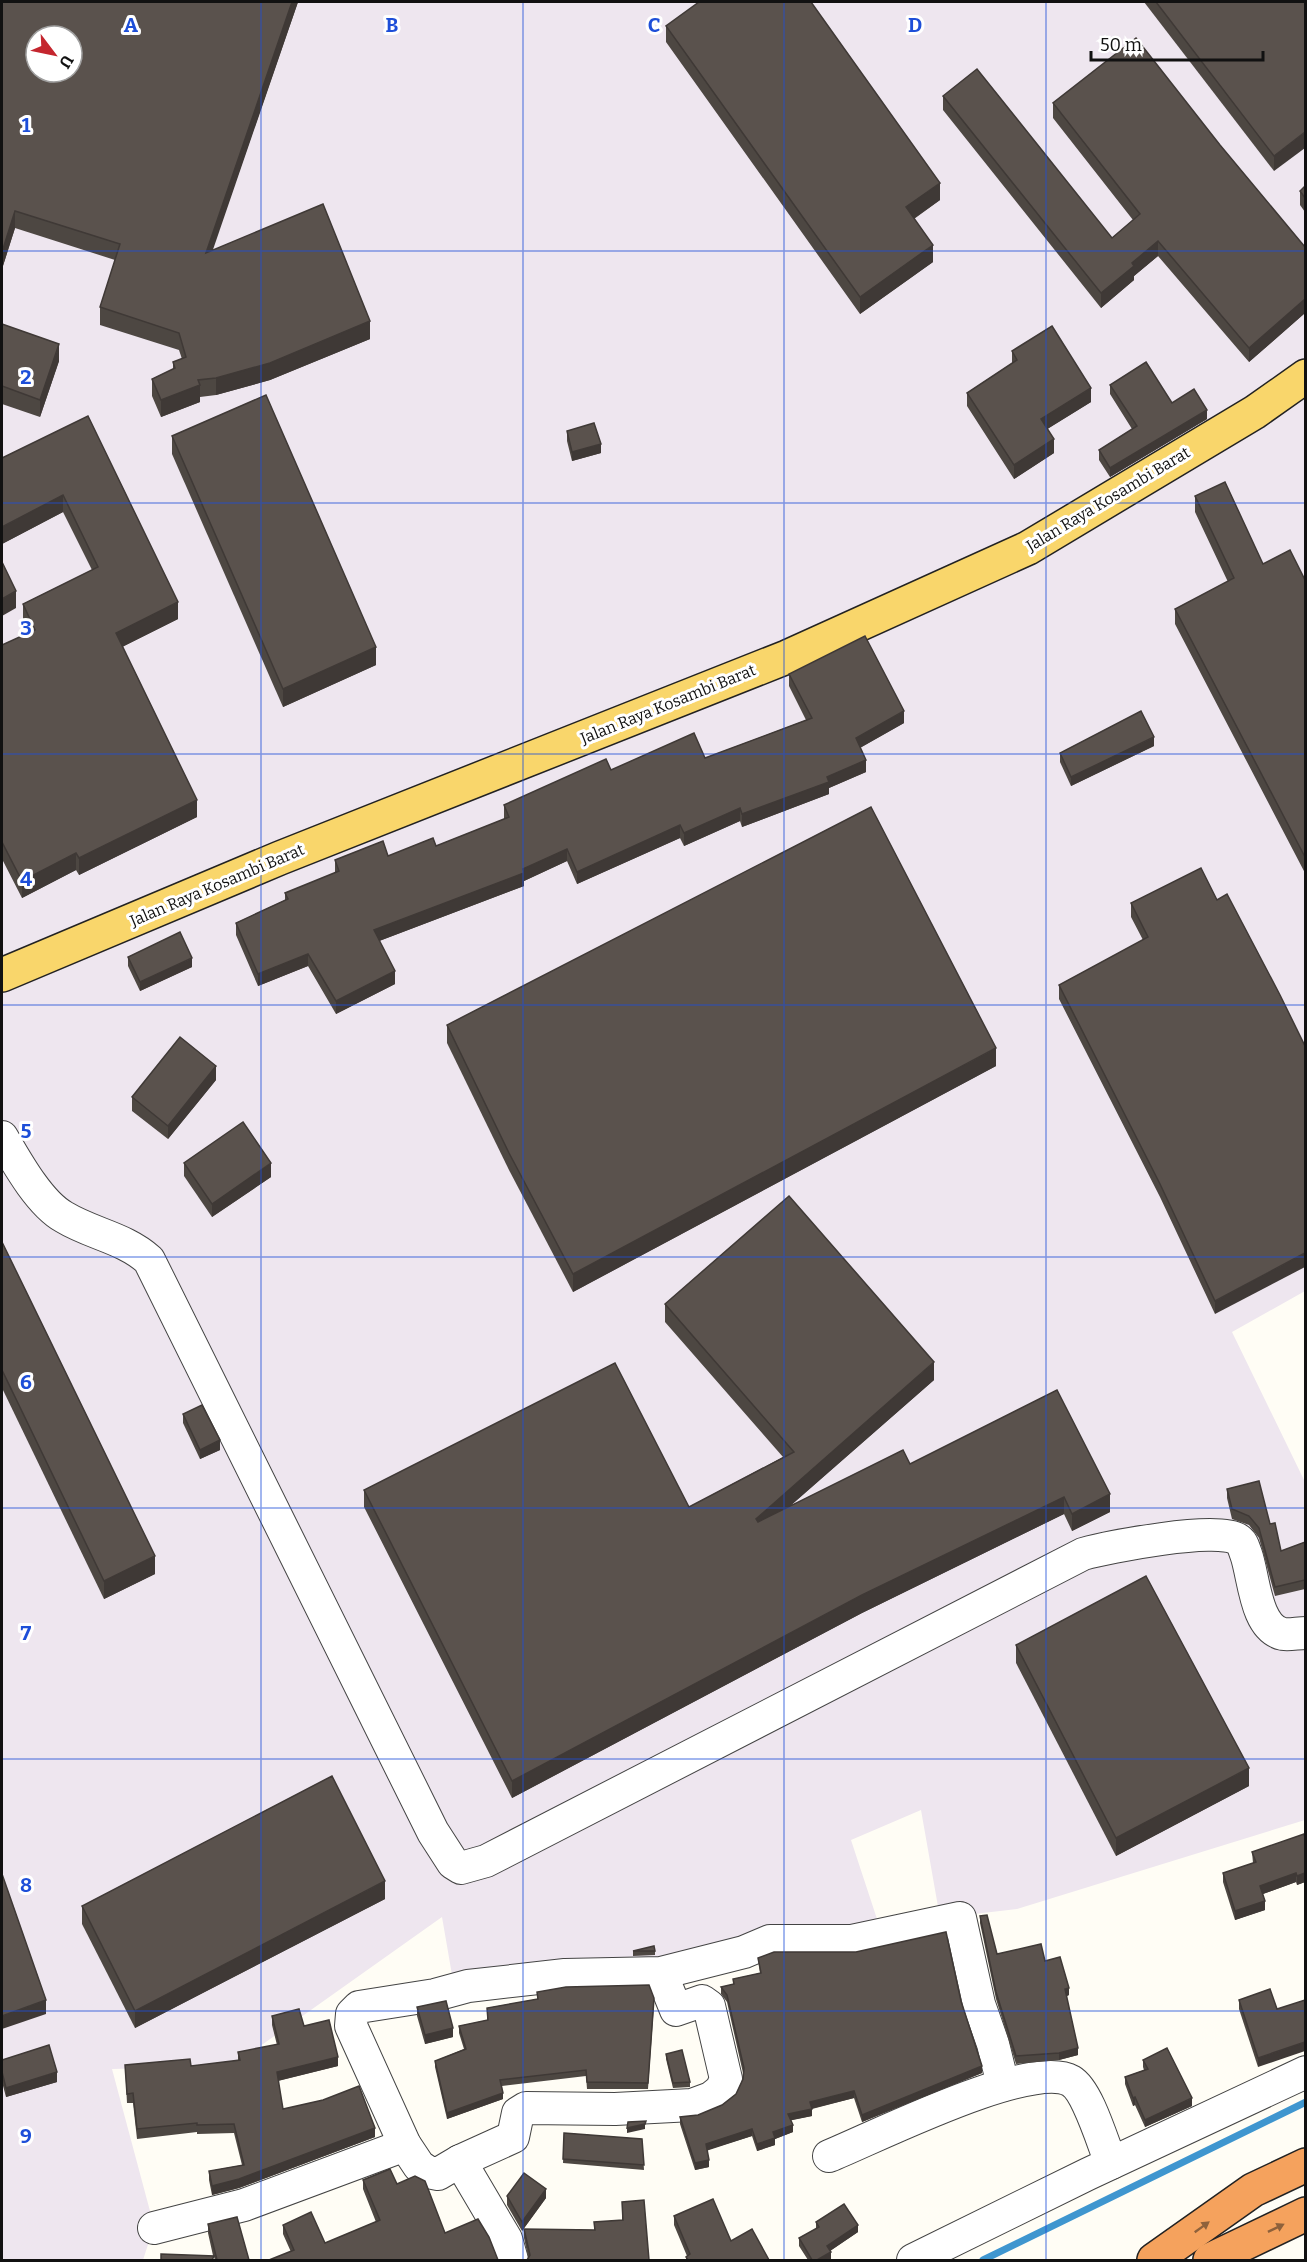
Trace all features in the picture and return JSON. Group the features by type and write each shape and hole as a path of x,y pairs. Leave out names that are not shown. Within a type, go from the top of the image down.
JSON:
{"highway":[{"path":"1154,2260 1253,2190 1305,2166"},
{"path":"1209,2260 1305,2214"}],"main road":[{"name":"Jalan Raya Kosambi Barat","path":"2,975 280,858 787,657 1018,553 1255,411 1305,376"}],"street":[{"path":"2,1137 25,1176 62,1216 135,1247 150,1260 433,1833 453,1863 462,1868 486,1861 1083,1554 1167,1538 1227,1536 1237,1538 1244,1546 1252,1570 1260,1610 1269,1627 1283,1634 1305,1633"},
{"path":"661,1973 676,2010 702,2001 709,2006 726,2079 721,2090 711,2098 692,2104 615,2109 526,2108 518,2113 513,2137 460,2161 438,2174 428,2172 419,2166 405,2145 351,2026 352,2014 359,2007 435,1995 468,1986 565,1975 661,1973 744,1952 770,1941 852,1941 960,1918 979,2004 993,2044 1003,2085"},
{"path":"913,2260 1111,2163 1305,2072"},
{"path":"830,2157 973,2095 1033,2078 1063,2078 1074,2082 1086,2101 1111,2163"},
{"path":"154,2228 244,2205 405,2145"},
{"path":"460,2161 506,2239 512,2260"}],"shaded area":[{"path":"2,2 1305,2 1305,1291 1232,1332 1305,1482 1305,1820 1017,1909 940,1918 921,1810 851,1840 877,1919 617,1976 456,1998 442,1917 232,2066 112,2069 154,2226 143,2260 2,2260"}],"building":[{"path":"2,2 292,2 206,253 323,204 370,321 270,363 216,378 198,380 200,385 161,400 152,379 175,368 173,362 186,357 179,333 100,307 120,244 15,211 2,252"},
{"path":"699,2 811,2 940,183 906,207 933,245 860,297 666,26"},
{"path":"1156,2 1305,2 1305,132 1274,156"},
{"path":"1136,38 1220,145 1305,247 1305,299 1249,348 1158,241 1132,263 1134,266 1101,293 943,96 977,69 1112,238 1140,214 1053,103"},
{"path":"1305,186 1305,198 1300,191"},
{"path":"2,324 59,344 40,400 2,386"},
{"path":"1052,326 1091,388 1041,419 1054,439 1014,465 967,393 1017,360 1012,351"},
{"path":"1146,362 1172,403 1194,389 1207,410 1110,468 1099,450 1137,426 1110,385"},
{"path":"266,395 376,647 283,689 172,436"},
{"path":"88,416 178,602 116,633 197,800 79,858 76,853 22,881 2,842 2,645 35,630 23,604 98,567 63,495 2,527 2,458"},
{"path":"594,423 601,444 572,452 567,431"},
{"path":"1225,482 1263,564 1290,550 1305,580 1305,857 1175,609 1234,578 1195,496"},
{"path":"2,562 16,591 2,599"},
{"path":"865,636 904,711 856,738 866,760 827,777 829,782 742,814 740,808 684,833 680,825 577,872 567,849 523,869 524,873 374,930 395,971 336,1001 308,954 258,974 236,923 288,899 285,893 339,871 335,860 383,841 388,856 433,838 436,846 509,817 504,805 606,759 611,770 694,733 705,758 812,718 789,674"},
{"path":"1141,711 1154,737 1071,777 1060,753"},
{"path":"871,807 996,1048 573,1274 509,1153 447,1025"},
{"path":"1201,868 1217,900 1227,894 1305,1046 1305,1253 1215,1301 1160,1184 1059,985 1148,937 1131,903"},
{"path":"180,932 192,958 140,982 128,957"},
{"path":"180,1037 216,1066 168,1126 132,1097"},
{"path":"243,1122 271,1163 212,1204 184,1163"},
{"path":"789,1196 934,1362 756,1519 758,1522 903,1450 910,1464 1057,1390 1110,1494 1072,1514 1064,1497 862,1595 512,1781 364,1490 615,1363 689,1507 794,1452 665,1304"},
{"path":"2,1242 155,1556 104,1581 2,1370"},
{"path":"202,1405 220,1440 200,1450 183,1414"},
{"path":"1259,1481 1270,1524 1275,1523 1281,1551 1305,1542 1305,1580 1275,1587 1259,1528 1249,1516 1232,1509 1227,1489"},
{"path":"1146,1576 1249,1768 1116,1838 1016,1645"},
{"path":"332,1776 385,1881 135,2011 82,1906"},
{"path":"1304,1834 1305,1873 1297,1876 1296,1873 1260,1886 1265,1901 1235,1911 1223,1873 1256,1862 1252,1852"},
{"path":"2,1874 46,2000 2,2016"},
{"path":"987,1915 997,1954 1041,1944 1045,1961 1060,1957 1069,1988 1065,1989 1078,2048 1059,2053 1016,2056 996,1992 980,1916"},
{"path":"946,1932 961,2001 982,2066 862,2115 854,2091 810,2102 812,2109 788,2114 793,2125 773,2132 775,2138 757,2144 752,2129 706,2144 709,2160 695,2163 680,2117 698,2115 722,2105 736,2094 743,2079 744,2068 727,1995 721,1987 734,1984 733,1979 761,1973 758,1958 774,1952 856,1952"},
{"path":"654,1946 655,1951 633,1951"},
{"path":"649,1985 654,1998 648,2083 587,2082 586,2070 500,2080 503,2093 447,2113 435,2061 466,2049 459,2026 488,2020 487,2008 538,1999 537,1992 566,1987"},
{"path":"1270,1989 1277,2009 1305,2000 1305,2042 1258,2058 1239,2000"},
{"path":"446,2001 453,2028 425,2035 417,2007"},
{"path":"299,2009 304,2026 329,2020 338,2057 277,2072 283,2109 323,2100 359,2086 375,2128 239,2179 212,2186 209,2171 244,2165 234,2124 197,2125 197,2123 137,2129 133,2093 127,2094 125,2065 190,2059 191,2066 240,2060 238,2052 279,2044 272,2016"},
{"path":"49,2045 57,2072 6,2088 2,2060"},
{"path":"1167,2048 1192,2098 1145,2120 1125,2077 1148,2069 1143,2060"},
{"path":"682,2050 690,2082 673,2083 666,2054"},
{"path":"646,2121 645,2124 627,2128 628,2122"},
{"path":"564,2133 642,2139 644,2165 563,2159"},
{"path":"390,2169 397,2184 415,2176 425,2181 445,2233 478,2219 489,2237 498,2260 269,2260 294,2250 283,2225 311,2212 325,2243 380,2220 363,2180"},
{"path":"524,2173 546,2189 522,2222 507,2196"},
{"path":"713,2199 731,2241 752,2229 769,2260 688,2260 686,2257 690,2254 674,2216"},
{"path":"644,2200 649,2260 527,2260 530,2255 524,2229 595,2230 594,2222 623,2220 622,2202"},
{"path":"844,2204 858,2225 827,2246 831,2252 817,2260 812,2260 799,2238 819,2227 816,2222"},
{"path":"237,2217 249,2260 217,2260 208,2224"},
{"path":"161,2254 214,2256 212,2260 161,2260"}],"waterway":[{"path":"983,2260 1306,2102"}]}
